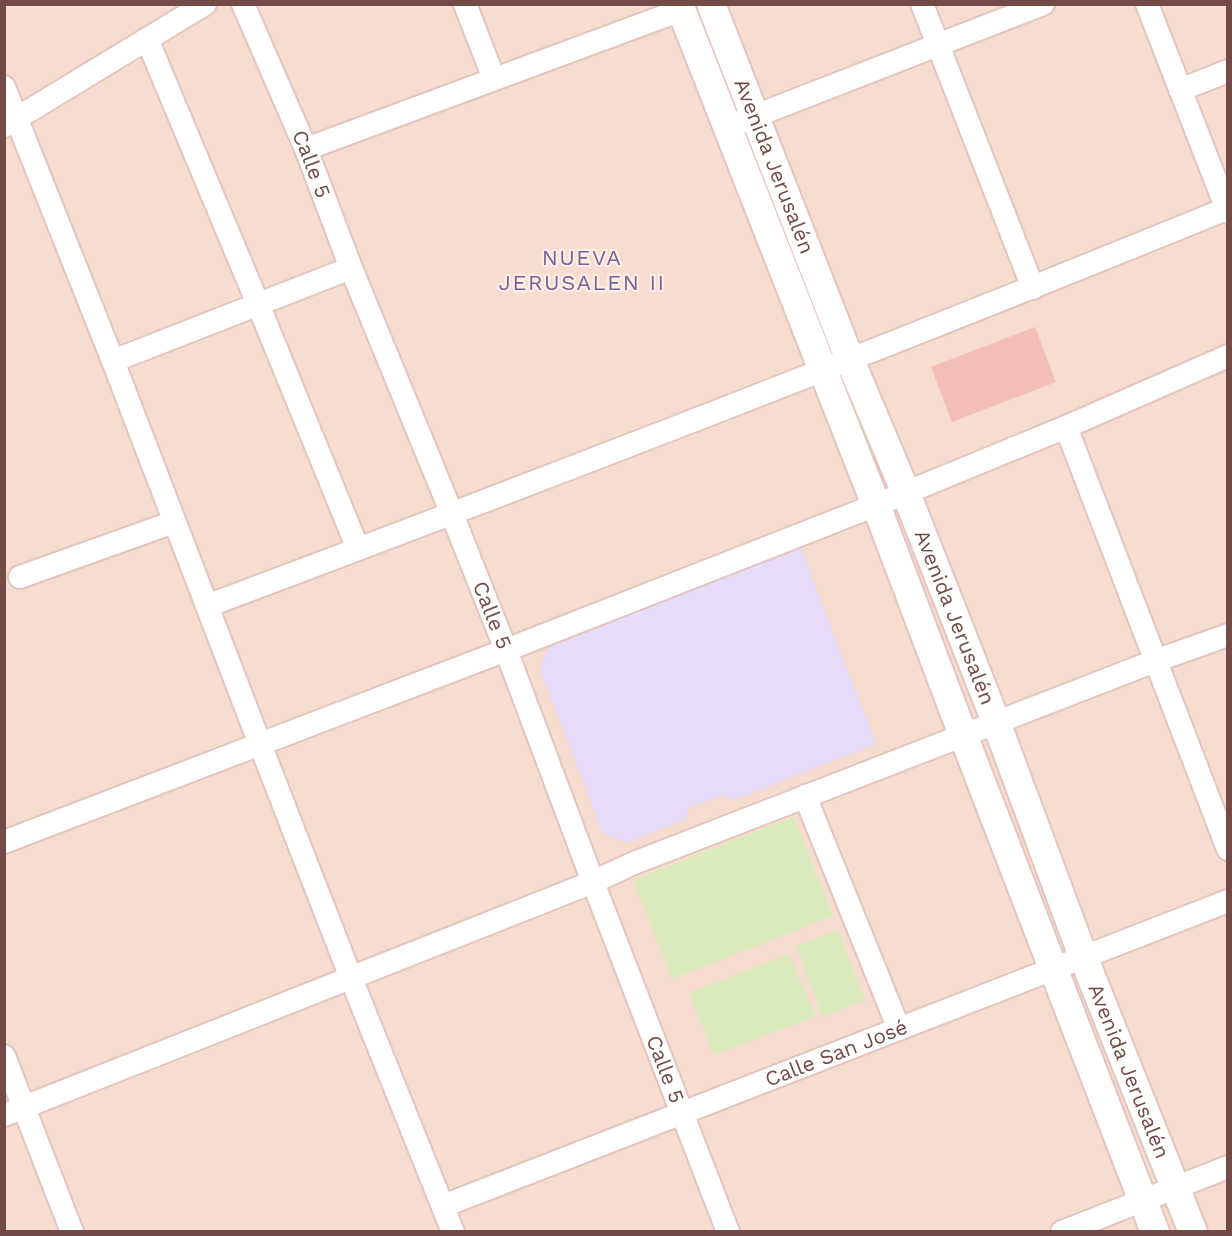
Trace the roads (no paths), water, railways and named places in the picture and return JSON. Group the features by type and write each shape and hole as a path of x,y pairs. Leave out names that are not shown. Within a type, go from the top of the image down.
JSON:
{"street":[{"path":"10,122 205,4"},
{"name":"Calle 5","path":"243,4 306,149 351,268 506,650 728,1232"},
{"path":"465,4 494,79"},
{"name":"Avenida Jerusalén","path":"711,4 850,360 906,493 996,722 1083,956 1192,1232"},
{"path":"922,4 1033,288"},
{"path":"727,128 1043,4"},
{"path":"207,606 822,371 1227,211 1147,4"},
{"path":"306,149 680,7"},
{"name":"Avenida Jerusalén","path":"680,7 876,505 1155,1232"},
{"path":"147,39 358,549"},
{"path":"1180,90 1227,72"},
{"path":"4,87 10,122 113,361 351,978 453,1232"},
{"path":"113,361 351,268"},
{"path":"4,842 506,650 876,505 1066,427 1227,356"},
{"path":"1066,427 1227,849"},
{"path":"20,577 174,522"},
{"path":"14,1112 593,882 634,863 1227,634"},
{"path":"805,796 898,1029"},
{"name":"Calle San José","path":"443,1206 1227,901"},
{"path":"4,1056 14,1112 72,1232"},
{"path":"1062,1232 1227,1167"}],"district":[{"name":"NUEVA JERUSALEN II","path":"582,270"}]}
